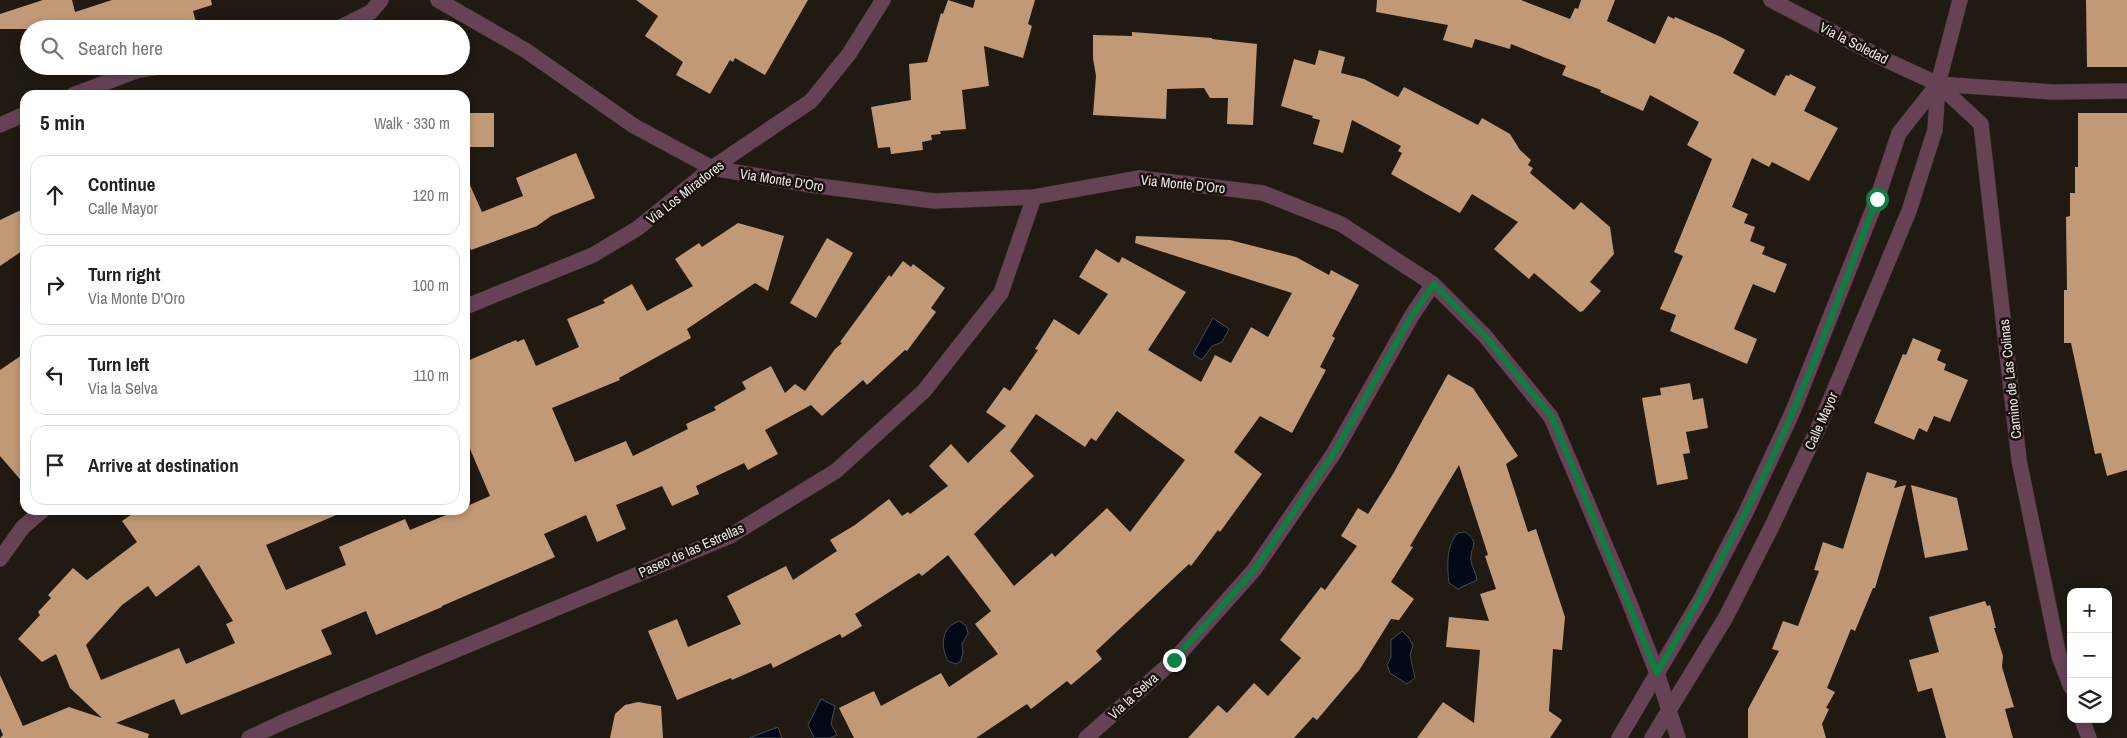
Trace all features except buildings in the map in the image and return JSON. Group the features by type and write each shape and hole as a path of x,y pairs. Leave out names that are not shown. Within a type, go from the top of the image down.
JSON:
{"street":[{"path":"355,20 371,12 381,0"},
{"name":"Via Monte D'Oro","path":"438,0 525,50 634,126 712,168 811,185 934,201 1034,197 1139,178 1263,193 1341,224 1434,284 1485,336 1552,417 1657,673 1678,738"},
{"name":"Via Los Miradores","path":"470,306 593,255 638,228 712,168 812,101 849,54 883,0"},
{"name":"Via la Soledad","path":"1771,0 1884,59 1938,84"},
{"name":"Calle Mayor","path":"1652,738 1726,617 1774,524 1821,422 1909,211 1935,130 1938,84 1960,0"},
{"path":"86,90 126,75"},
{"path":"1938,84 2052,92 2127,91"},
{"name":"Calle Mayor","path":"1619,738 1702,597 1746,512 1793,411 1877,199 1899,133 1938,84"},
{"name":"Camino de Las Colinas","path":"1938,84 1981,124 2019,460 2059,656 2068,678"},
{"path":"0,125 20,116"},
{"name":"Paseo de las Estrellas","path":"249,738 292,718 730,536 836,471 924,391 1002,293 1034,197"},
{"name":"Via la Selva","path":"1086,738 1174,660 1254,570 1334,453 1411,317 1434,284"},
{"path":"0,559 23,527 37,515"},
{"path":"2083,723 2089,738"}],"shaded area":[{"path":"1213,318 1229,329 1222,342 1212,346 1202,360 1193,354"},
{"path":"1465,532 1474,543 1471,561 1477,580 1458,589 1449,583 1448,556 1454,538 1458,533"},
{"path":"960,621 966,626 968,633 962,645 961,661 956,664 948,661 943,643 949,627"},
{"path":"1402,631 1409,638 1413,646 1410,655 1415,678 1407,684 1390,673 1387,665 1391,657 1391,640"},
{"path":"821,699 835,706 831,724 837,735 830,738 814,738 808,725"},
{"path":"778,727 782,738 749,738"}],"route":[{"path":"1174,660 1254,570 1334,453 1411,317 1434,284 1485,336 1552,417 1657,673 1702,597 1746,512 1793,411 1877,199"}]}
